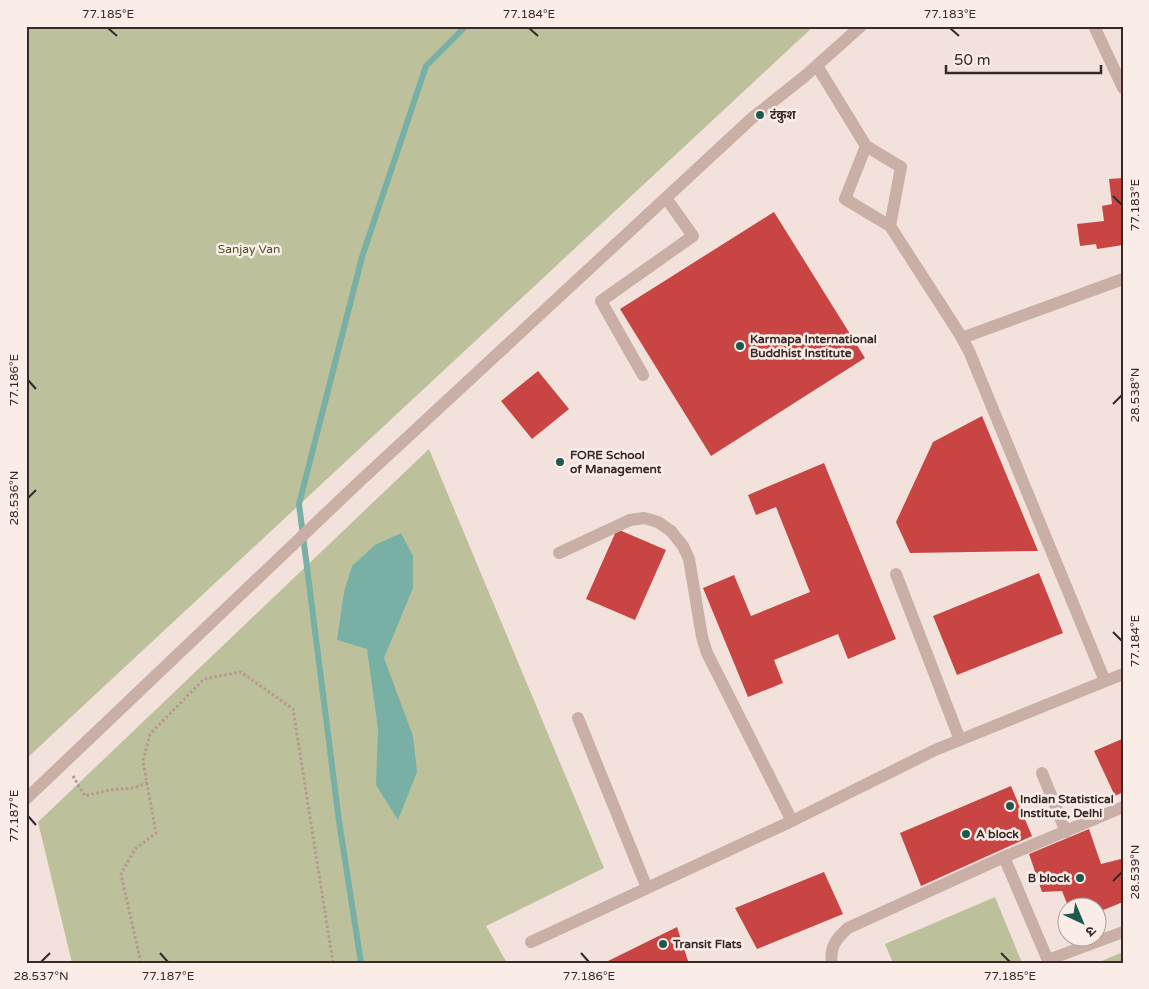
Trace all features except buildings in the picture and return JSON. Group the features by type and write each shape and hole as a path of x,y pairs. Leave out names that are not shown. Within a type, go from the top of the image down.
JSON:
{"street":[{"path":"26,799 365,476 751,119 817,66 861,26"},
{"path":"1094,26 1118,66 1123,88"},
{"path":"817,66 866,146 902,167 890,226"},
{"path":"866,146 845,199 890,226 962,338 1105,681"},
{"path":"643,375 601,301 694,236 666,198"},
{"path":"962,338 1123,279"},
{"path":"560,553 630,520 644,518 658,522 671,531 689,560 702,637 707,653 792,821"},
{"path":"896,574 960,740"},
{"path":"531,942 792,821 935,750 1123,674"},
{"path":"578,718 647,888"},
{"path":"1042,773 1066,832"},
{"path":"832,963 833,944 848,928 1004,857 1123,807"},
{"path":"1004,857 1049,961 1123,932"}],"path":[{"path":"141,963 121,874 135,849 156,833 143,761 150,734 204,679 241,672 293,709 333,963"},
{"path":"68,760 74,777 85,796 109,790 133,788 147,783"}],"green space":[{"name":"Sanjay Van","path":"26,26 814,26 26,759"},
{"path":"429,449 604,868 486,926 507,963 72,963 38,822"},
{"path":"995,897 1022,963 893,963 885,944"},
{"path":"1123,952 1123,963 1097,963"}],"water":[{"path":"401,533 413,556 413,588 384,658 413,736 417,772 398,820 376,785 378,729 367,649 337,640 344,592 352,566 375,545"}],"waterway":[{"path":"361,963 339,821 299,504 362,257 426,66 466,26"}],"place":[{"name":"टंकुश","path":"760,115"},
{"name":"Karmapa International Buddhist Institute","path":"740,346"},
{"name":"FORE School of Management","path":"560,462"},
{"name":"Indian Statistical Institute, Delhi","path":"1010,806"},
{"name":"A block","path":"966,834"},
{"name":"B block","path":"1080,878"},
{"name":"Transit Flats","path":"663,944"}]}
